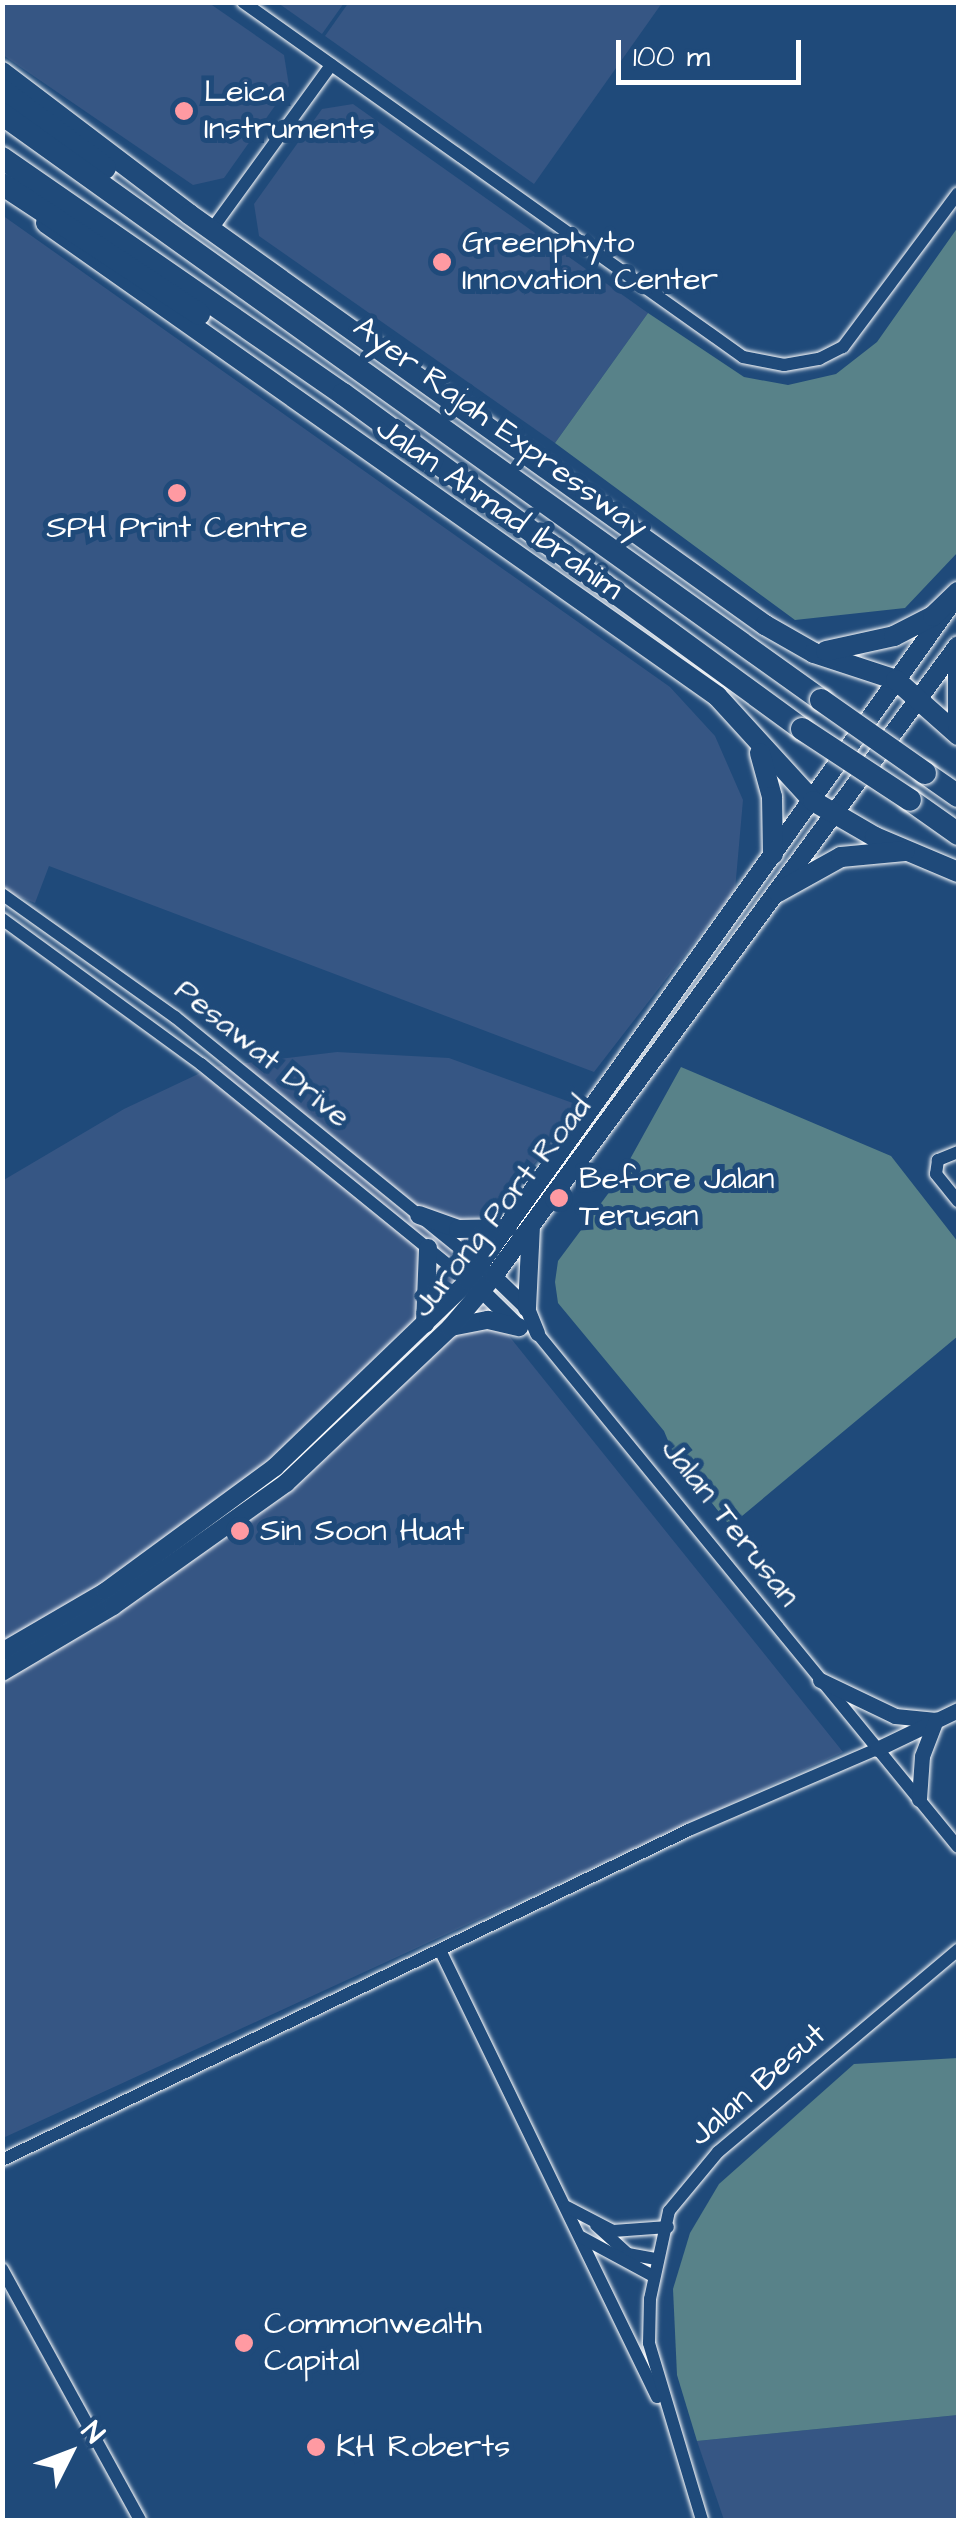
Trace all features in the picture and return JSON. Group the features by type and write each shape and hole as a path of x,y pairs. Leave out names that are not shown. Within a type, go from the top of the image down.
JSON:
{"highway":[{"path":"2,90 246,286"},
{"name":"Ayer Rajah Expressway","path":"2,114 958,796"},
{"name":"Ayer Rajah Expressway","path":"2,158 802,729 958,834"},
{"path":"2,185 202,316 227,330 248,332"}],"main road":[{"name":"Jalan Ahmad Ibrahim","path":"2,72 212,229 749,614 814,652 896,680 919,696 958,736"},
{"name":"Jalan Ahmad Ibrahim","path":"2,185 88,258 717,696 755,736 781,774 813,800 874,837 917,850 958,872"},
{"path":"814,652 894,636 933,616 958,593"},
{"name":"Jurong Port Road","path":"2,1672 113,1606 286,1483 450,1328 508,1228 958,593"},
{"name":"Jurong Port Road","path":"2,1652 105,1592 275,1467 425,1324 482,1278 531,1226 958,645"},
{"path":"958,660 958,726"},
{"path":"755,736 771,791 773,854"},
{"path":"778,892 841,857 917,850"},
{"path":"419,1215 458,1229 508,1228"},
{"path":"527,1308 531,1226"},
{"path":"425,1324 428,1248"},
{"path":"450,1328 488,1320 528,1330"}],"street":[{"path":"243,2 743,356 784,365 818,360 843,347 958,193"},
{"path":"212,229 331,65"},
{"name":"Pesawat Drive","path":"2,894 175,1017 419,1215 482,1278"},
{"name":"Pesawat Drive","path":"2,918 202,1064 428,1248 482,1278"},
{"path":"958,1152 938,1160 936,1174 958,1201"},
{"path":"482,1278 527,1308 528,1330"},
{"path":"482,1278 528,1330"},
{"name":"Jalan Terusan","path":"528,1330 958,1847"},
{"path":"820,1680 895,1716 936,1720"},
{"path":"2,2160 440,1950 958,1710"},
{"path":"919,1800 922,1756 936,1720"},
{"name":"Jalan Besut","path":"440,1950 665,2413"},
{"name":"Jalan Besut","path":"702,2520 665,2413 649,2342 653,2276 669,2211 718,2152 958,1950"},
{"path":"566,2206 595,2224 628,2254 657,2260"},
{"path":"595,2224 634,2234 668,2226"},
{"path":"579,2236 653,2276"},
{"path":"2,2269 140,2520"}],"shaded area":[{"name":"Leica Instruments","path":"3,2 209,3 284,55 289,86 224,178 193,185 3,55"},
{"path":"349,2 662,3 534,184 325,36"},
{"path":"278,3 344,3 322,34"},
{"path":"353,104 648,313 555,443 259,236 254,204 322,109"},
{"path":"2,215 670,687 715,736 743,800 735,890 594,1072 49,866 35,903 3,890"},
{"path":"337,1052 449,1058 581,1106 452,1265 843,1752 3,2138 2,1181 124,1109 213,1067"},
{"path":"958,2415 958,2520 724,2520 697,2441"}],"green space":[{"path":"958,227 958,552 905,608 795,620 555,443 648,313 744,377 788,385 836,374 877,342"},
{"path":"681,1067 891,1156 958,1242 958,1336 730,1526 674,1455 664,1431 558,1303 555,1282 558,1261 619,1179"},
{"path":"958,2058 958,2415 697,2441 677,2375 673,2289 690,2233 719,2184 854,2064"}],"place":[{"name":"Leica Instruments","path":"184,111"},
{"name":"Greenphyto Innovation Center","path":"442,262"},
{"name":"SPH Print Centre","path":"177,493"},
{"name":"Before Jalan Terusan","path":"559,1198"},
{"name":"Sin Soon Huat","path":"240,1531"},
{"name":"Commonwealth Capital","path":"244,2343"},
{"name":"KH Roberts","path":"316,2447"}]}
